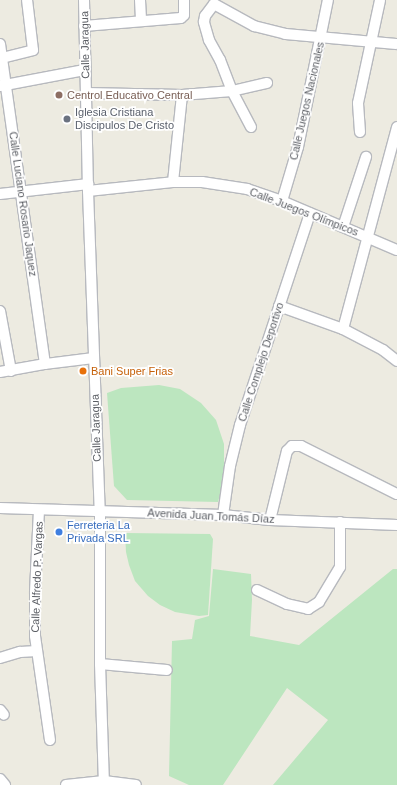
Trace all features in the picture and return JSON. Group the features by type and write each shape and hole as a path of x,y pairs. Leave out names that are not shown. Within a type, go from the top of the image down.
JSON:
{"street":[{"path":"2,58 33,50 27,0"},
{"name":"Calle Jaragua","path":"84,0 93,358 100,511 100,664 104,783"},
{"path":"140,0 141,21"},
{"path":"84,26 183,18 184,0"},
{"name":"Calle Juegos Nacionales","path":"282,201 298,147 328,0"},
{"path":"360,132 358,103 380,0"},
{"path":"251,127 232,91 220,60 209,40 204,22 205,16 215,2 254,26 285,34 397,44"},
{"name":"Calle Luciano Rosario Jaquez","path":"0,44 3,85 21,191 45,364"},
{"path":"3,85 85,70"},
{"path":"86,93 182,95 232,91 267,83"},
{"path":"173,182 182,95"},
{"path":"343,329 395,141 397,127"},
{"path":"344,227 366,157"},
{"name":"Calle Juegos Olímpicos","path":"0,194 21,191 173,182 202,182 225,185 247,189 282,201 397,250"},
{"name":"Calle Complejo Deportivo","path":"223,515 230,466 240,425 310,213"},
{"path":"279,306 343,329 383,350 397,361"},
{"path":"0,311 12,371"},
{"path":"0,372 45,364 93,358"},
{"path":"270,520 287,451 292,446 301,446 397,494"},
{"name":"Avenida Juan Tomás Díaz","path":"0,508 223,515 270,520 397,525"},
{"name":"Calle Alfredo P. Vargas","path":"39,510 34,593 37,650 50,740"},
{"path":"257,590 287,604 301,607 308,608 319,602 340,567 340,522"},
{"path":"0,658 20,652 37,650"},
{"path":"100,664 167,670"},
{"path":"0,779 5,785"},
{"path":"66,785 104,783 136,785"}],"green space":[{"path":"159,385 180,389 201,403 216,420 224,444 224,480 218,502 127,500 114,486 107,393 121,388"},
{"path":"125,533 210,534 213,539 208,615 199,616 175,612 160,605 148,596 135,581 129,565 126,552"},
{"path":"213,569 251,574 252,600 250,636 299,645 393,569 397,569 397,785 273,785 328,720 287,688 223,785 189,785 169,776 172,641 192,639 195,620 209,616"}],"place":[{"name":"Centrol Educativo Central","path":"59,95"},
{"name":"Iglesia Cristiana Discipulos De Cristo","path":"67,119"},
{"name":"Bani Super Frias","path":"83,371"},
{"name":"Ferreteria La Privada SRL","path":"59,532"}]}
